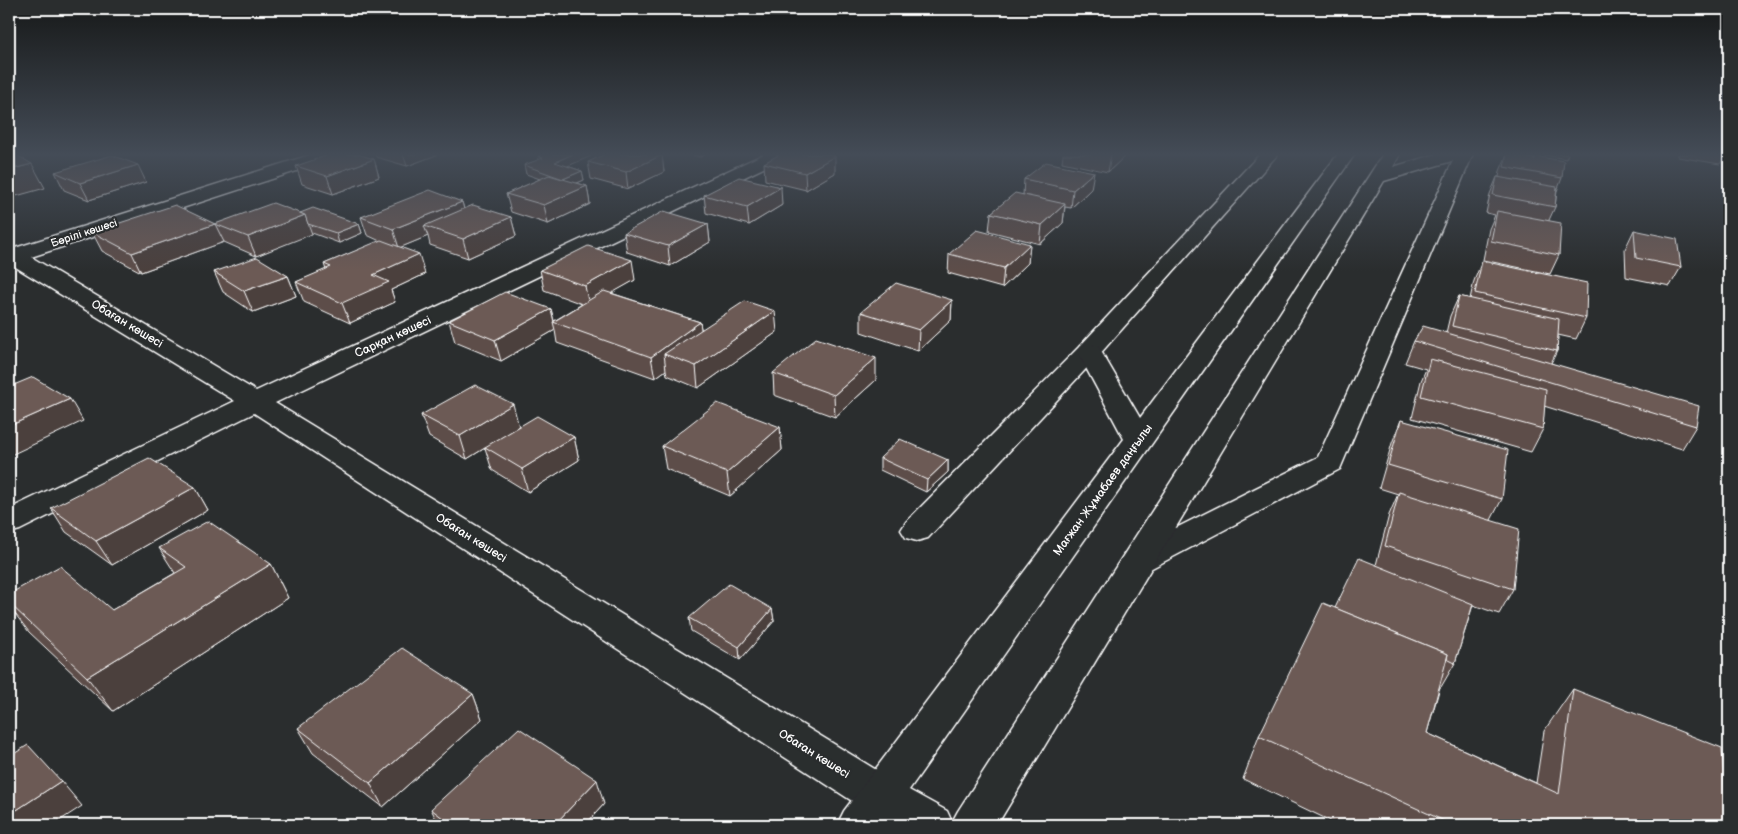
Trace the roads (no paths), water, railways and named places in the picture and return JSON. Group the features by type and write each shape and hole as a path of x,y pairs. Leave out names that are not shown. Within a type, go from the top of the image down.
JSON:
{"street":[{"name":"Бөрілі көшесі","path":"10,255 207,193"},
{"name":"Сарқан көшесі","path":"9,522 255,402 696,193"},
{"path":"917,530 1089,351 1234,193"},
{"name":"Мағжан Жұмабаев даңғылы","path":"870,810 1319,193"},
{"path":"974,825 1368,193"},
{"path":"1138,561 1330,463 1448,193"},
{"name":"Обаған көшесі","path":"10,255 255,402 870,810 932,825"},
{"path":"1089,351 1139,441"}]}
